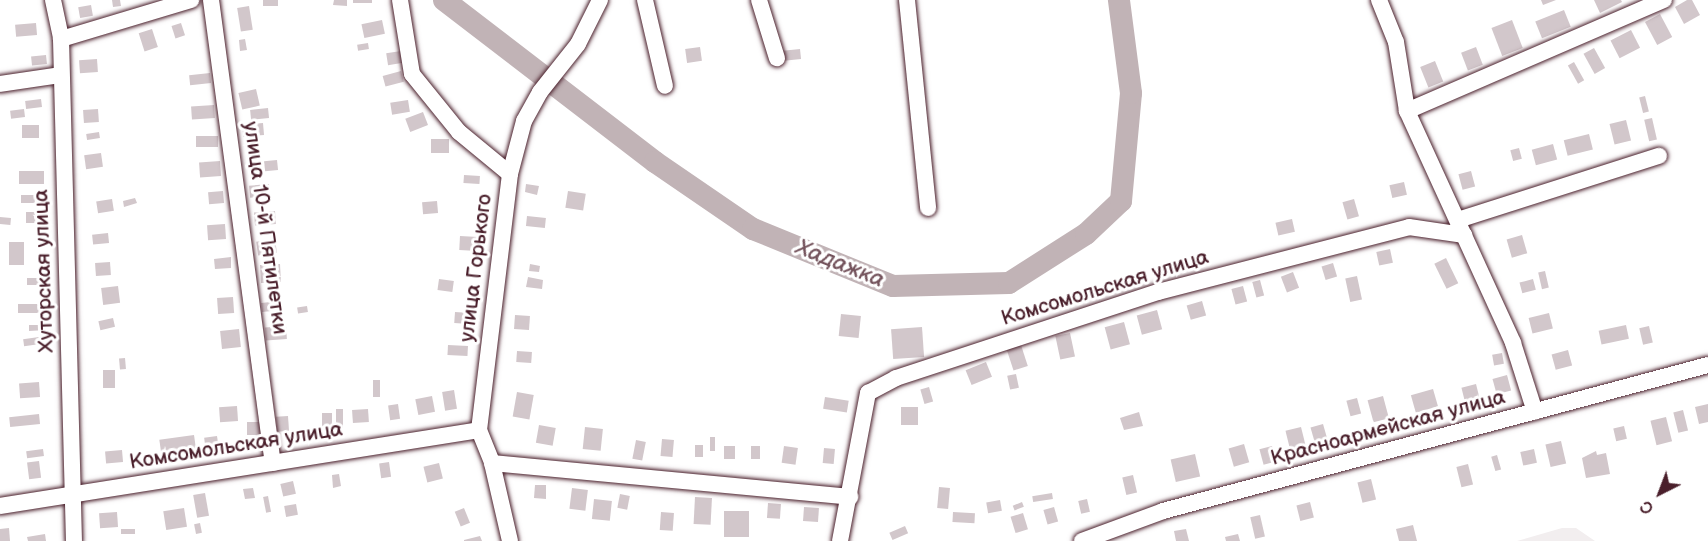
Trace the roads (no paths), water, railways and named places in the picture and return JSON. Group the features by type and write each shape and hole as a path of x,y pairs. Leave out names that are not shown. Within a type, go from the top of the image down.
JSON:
{"street":[{"name":"Хуторская улица","path":"52,0 61,39 60,75 74,541"},
{"path":"61,39 191,0"},
{"name":"улица 10-й Пятилетки","path":"211,0 273,463"},
{"name":"улица Горького","path":"400,0 412,74 459,132 510,174 479,430 492,463 510,541"},
{"path":"510,174 524,121 540,92 578,44 600,0"},
{"path":"645,0 665,86"},
{"path":"759,0 777,58"},
{"path":"907,0 928,208"},
{"path":"1379,0 1396,42 1407,111 1514,343 1535,412"},
{"path":"1407,111 1664,0"},
{"path":"0,84 60,75"},
{"name":"Комсомольская улица","path":"840,541 868,393 896,378 1158,292 1410,227 1461,227 1659,156"},
{"name":"Красноармейская улица","path":"1082,541 1163,511 1708,365"},
{"name":"Комсомольская улица","path":"0,506 479,430"},
{"path":"492,463 850,497"}],"waterway":[{"name":"Хадажка","path":"444,0 655,162 753,229 893,286 1009,283 1086,234 1121,201 1131,93 1119,0"}]}
